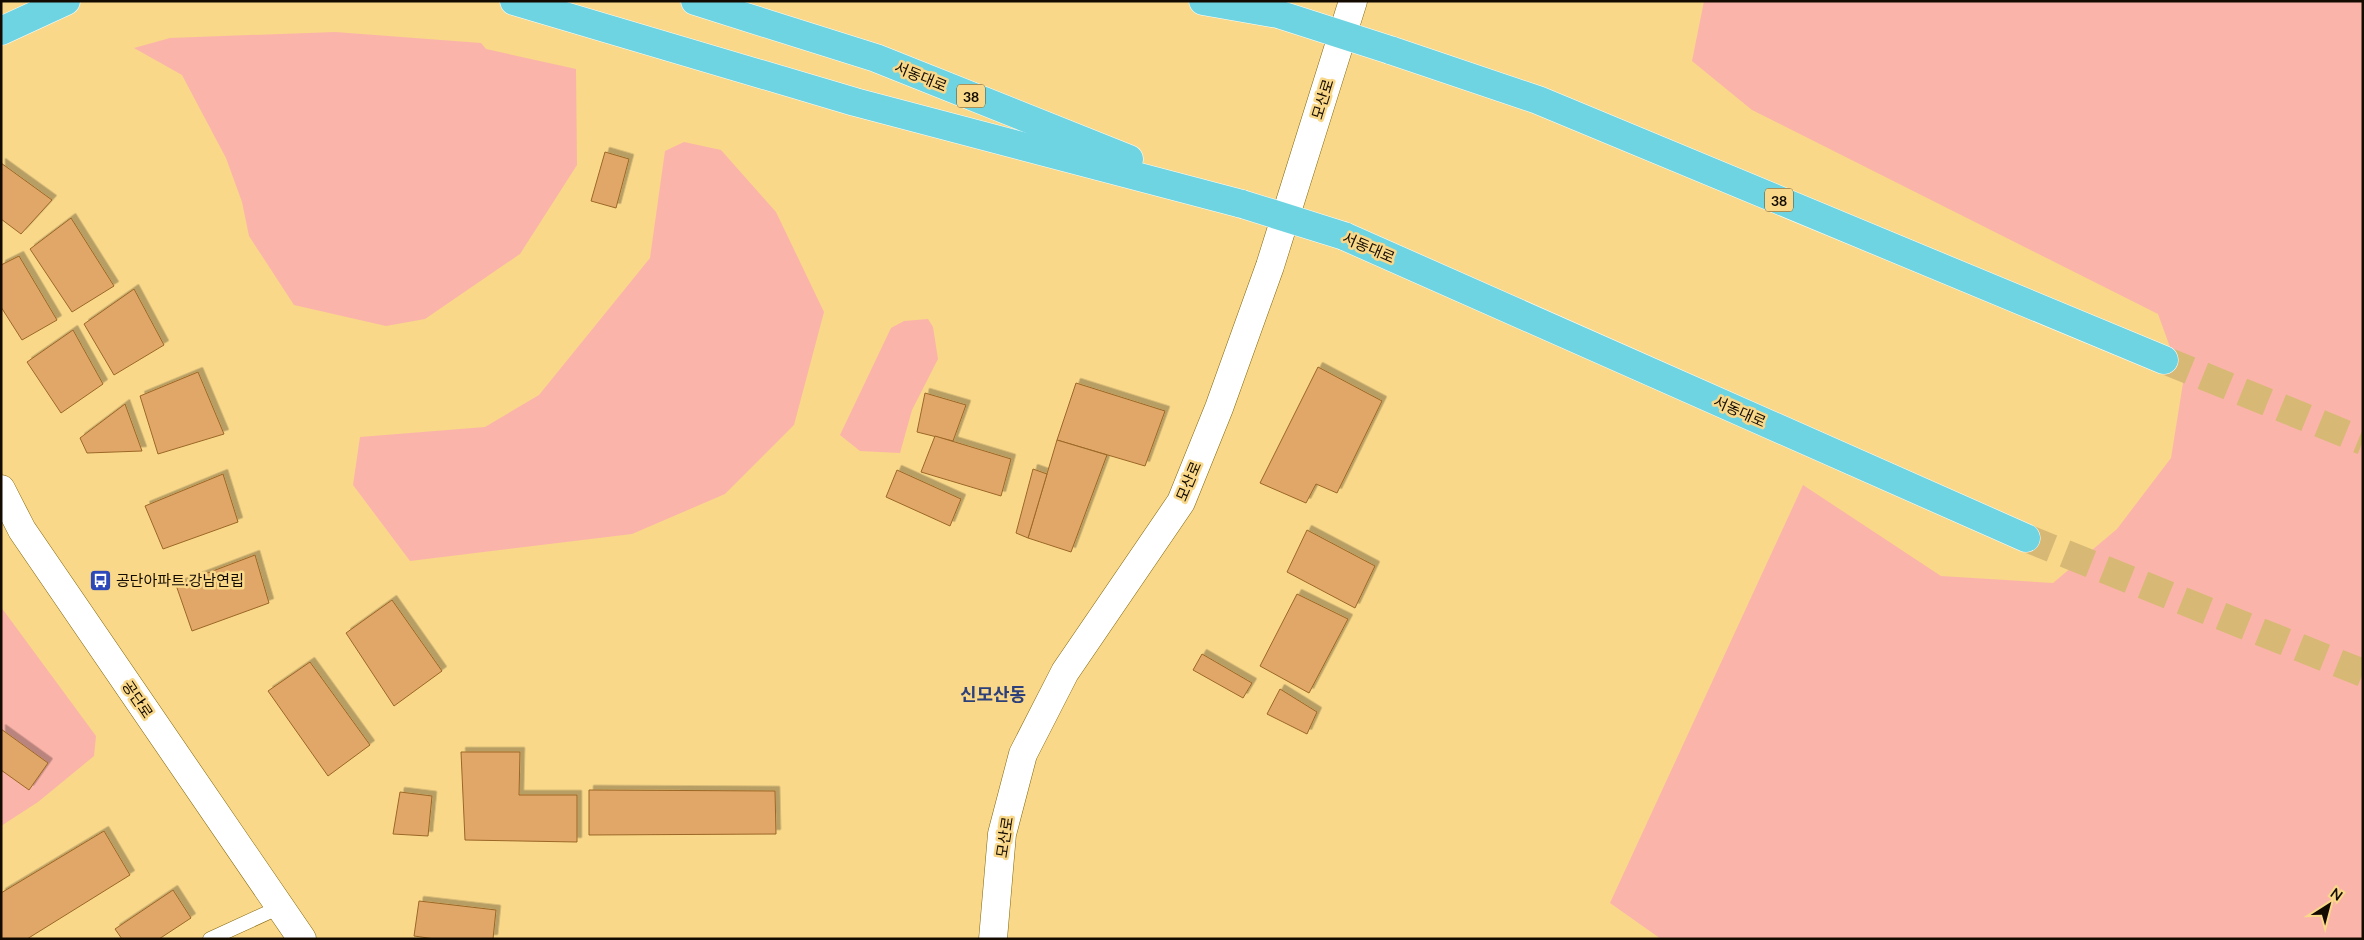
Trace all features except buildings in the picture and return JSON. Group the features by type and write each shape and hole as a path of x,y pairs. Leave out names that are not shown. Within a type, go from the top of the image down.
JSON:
{"highway":[{"path":"1,31 66,1"},
{"path":"514,1 856,102 1242,204"},
{"name":"서동대로","path":"695,1 876,58 1242,204 1344,236 2026,538"},
{"name":"38","path":"1203,1 1278,14 1538,100 2164,360"},
{"path":"1247,1 1278,14"}],"street":[{"name":"모산로","path":"993,939 1002,834 1023,754 1065,672 1180,502 1219,408 1270,266 1353,1"},
{"name":"공단로","path":"1,489 22,530 302,939"}],"lane":[{"path":"210,939 280,907"}],"shaded area":[{"path":"1704,1 2363,1 2363,939 1661,939 1610,903 1803,485 1941,576 2053,583 2117,529 2171,458 2183,383 2158,314 1752,110 1692,61"},
{"path":"335,32 481,43 486,49 576,69 577,165 520,254 425,319 386,326 294,305 249,236 242,202 226,158 182,75 134,48 170,38"},
{"path":"684,142 721,150 776,212 824,312 794,425 725,494 632,534 410,561 353,485 360,437 485,427 539,395 650,258 665,151"},
{"path":"928,319 933,327 938,359 912,410 900,453 860,451 840,435 891,328 904,321"},
{"path":"1,607 96,736 94,756 38,802 1,826"}],"tunnel":[{"path":"2164,360 2363,441"},
{"path":"2026,538 2363,673"}],"place":[{"name":"공단아파트.강남연립","path":"100,580"}],"district":[{"name":"신모산동","path":"993,694"}]}
